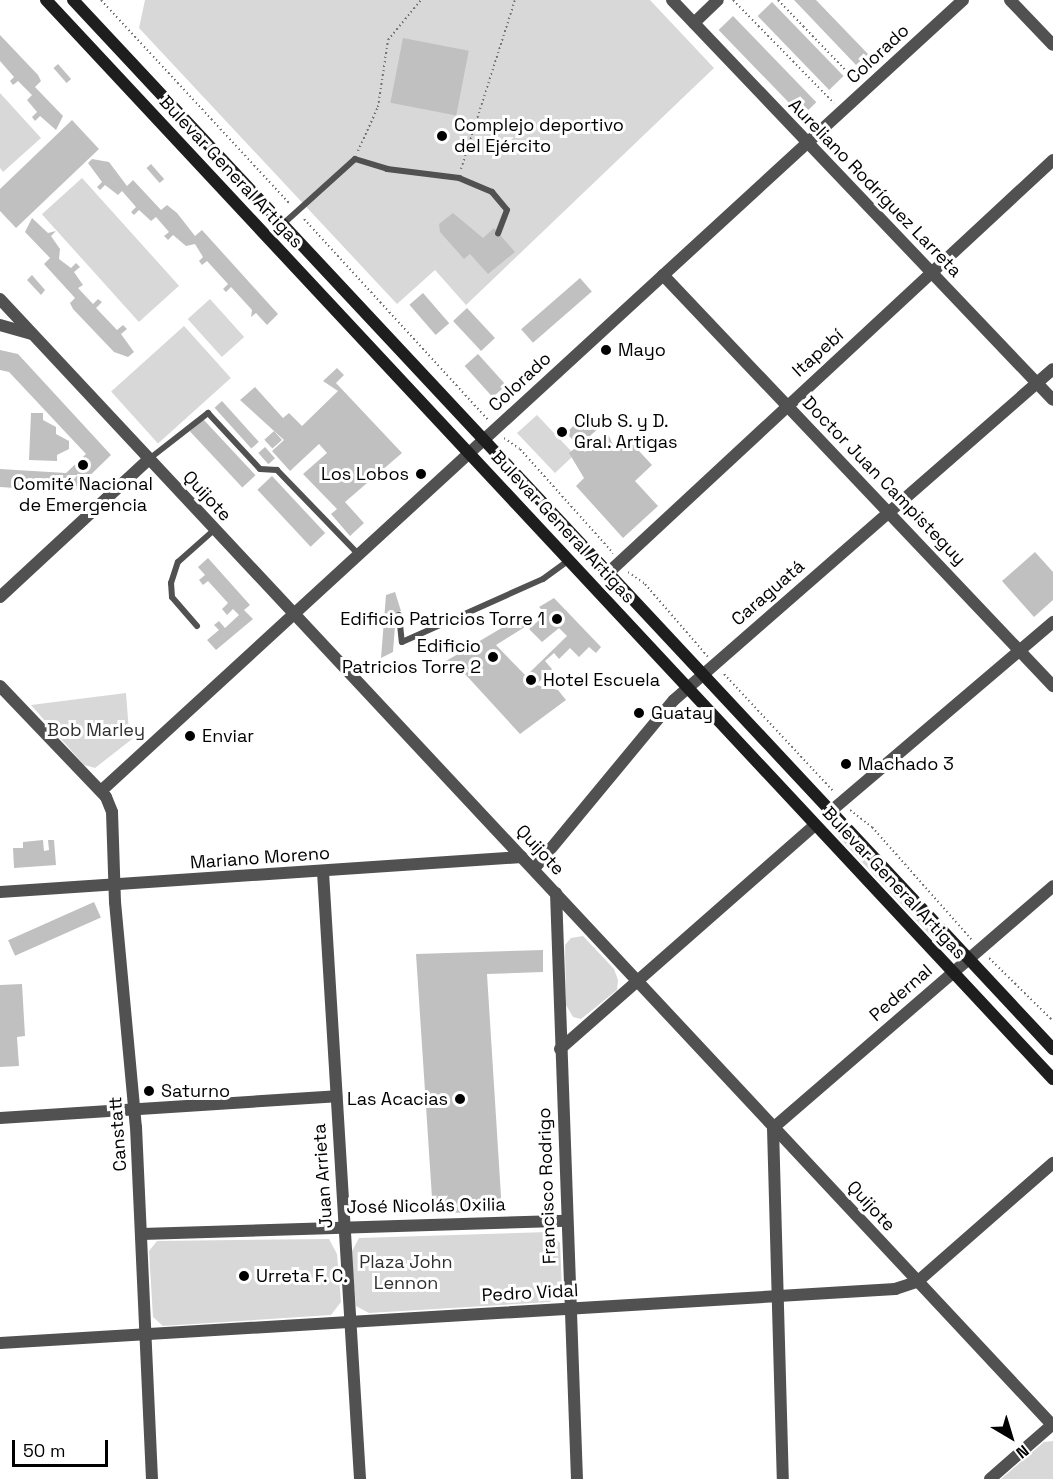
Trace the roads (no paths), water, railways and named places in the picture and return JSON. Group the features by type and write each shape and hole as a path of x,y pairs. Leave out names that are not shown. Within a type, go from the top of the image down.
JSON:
{"main road":[{"name":"Bulevar General Artigas","path":"46,0 1053,1079"},
{"name":"Bulevar General Artigas","path":"73,0 1053,1049"}],"street":[{"name":"Aureliano Rodríguez Larreta","path":"672,0 806,144 933,273 1053,400"},
{"path":"694,23 718,0"},
{"name":"Colorado","path":"101,791 963,0"},
{"path":"1010,0 1053,45"},
{"name":"Itapebí","path":"608,573 1053,160"},
{"name":"Doctor Juan Campisteguy","path":"663,275 1053,686"},
{"name":"Quijote","path":"0,299 148,460 556,892 773,1128 1053,1425"},
{"path":"0,325 33,334"},
{"name":"Caraguatá","path":"534,869 688,687 1053,369"},
{"path":"0,597 148,460"},
{"path":"831,811 1053,622"},
{"path":"0,686 101,791"},
{"name":"Canstatt","path":"101,791 112,812 114,885 134,1108 142,1234 152,1479"},
{"path":"560,1048 815,825"},
{"name":"Mariano Moreno","path":"0,892 522,857"},
{"name":"Juan Arrieta","path":"322,872 360,1479"},
{"name":"Pedernal","path":"773,1128 1053,886"},
{"name":"Francisco Rodrigo","path":"556,892 569,1309 577,1479"},
{"path":"0,1118 336,1096"},
{"path":"773,1128 783,1479"},
{"path":"917,1282 1053,1163"},
{"name":"José Nicolás Oxilia","path":"142,1234 344,1226 567,1221"},
{"name":"Pedro Vidal","path":"0,1343 350,1320 895,1289 917,1282"},
{"path":"990,1479 1053,1425"}],"lane":[{"path":"282,224 355,159 387,169 459,178 492,192 507,210 498,233"},
{"path":"148,460 208,413 260,469 277,470 358,554"},
{"path":"197,626 172,597 171,583 178,562 214,530"},
{"path":"399,615 402,642 543,579 568,561"}],"place":[{"name":"Complejo deportivo del Ejército","path":"442,136"},
{"name":"Mayo","path":"606,350"},
{"name":"Club S. y D. Gral. Artigas","path":"562,432"},
{"name":"Comité Nacional de Emergencia","path":"83,465"},
{"name":"Los Lobos","path":"421,474"},
{"name":"Edificio Patricios Torre 1","path":"557,619"},
{"name":"Edificio Patricios Torre 2","path":"493,657"},
{"name":"Hotel Escuela","path":"531,680"},
{"name":"Guatay","path":"639,713"},
{"name":"Enviar","path":"190,736"},
{"name":"Machado 3","path":"846,764"},
{"name":"Saturno","path":"149,1091"},
{"name":"Las Acacias","path":"460,1099"},
{"name":"Urreta F. C.","path":"244,1276"}],"park label":[{"name":"Bob Marley","path":"96,730"},
{"name":"Plaza John Lennon","path":"406,1273"}]}
